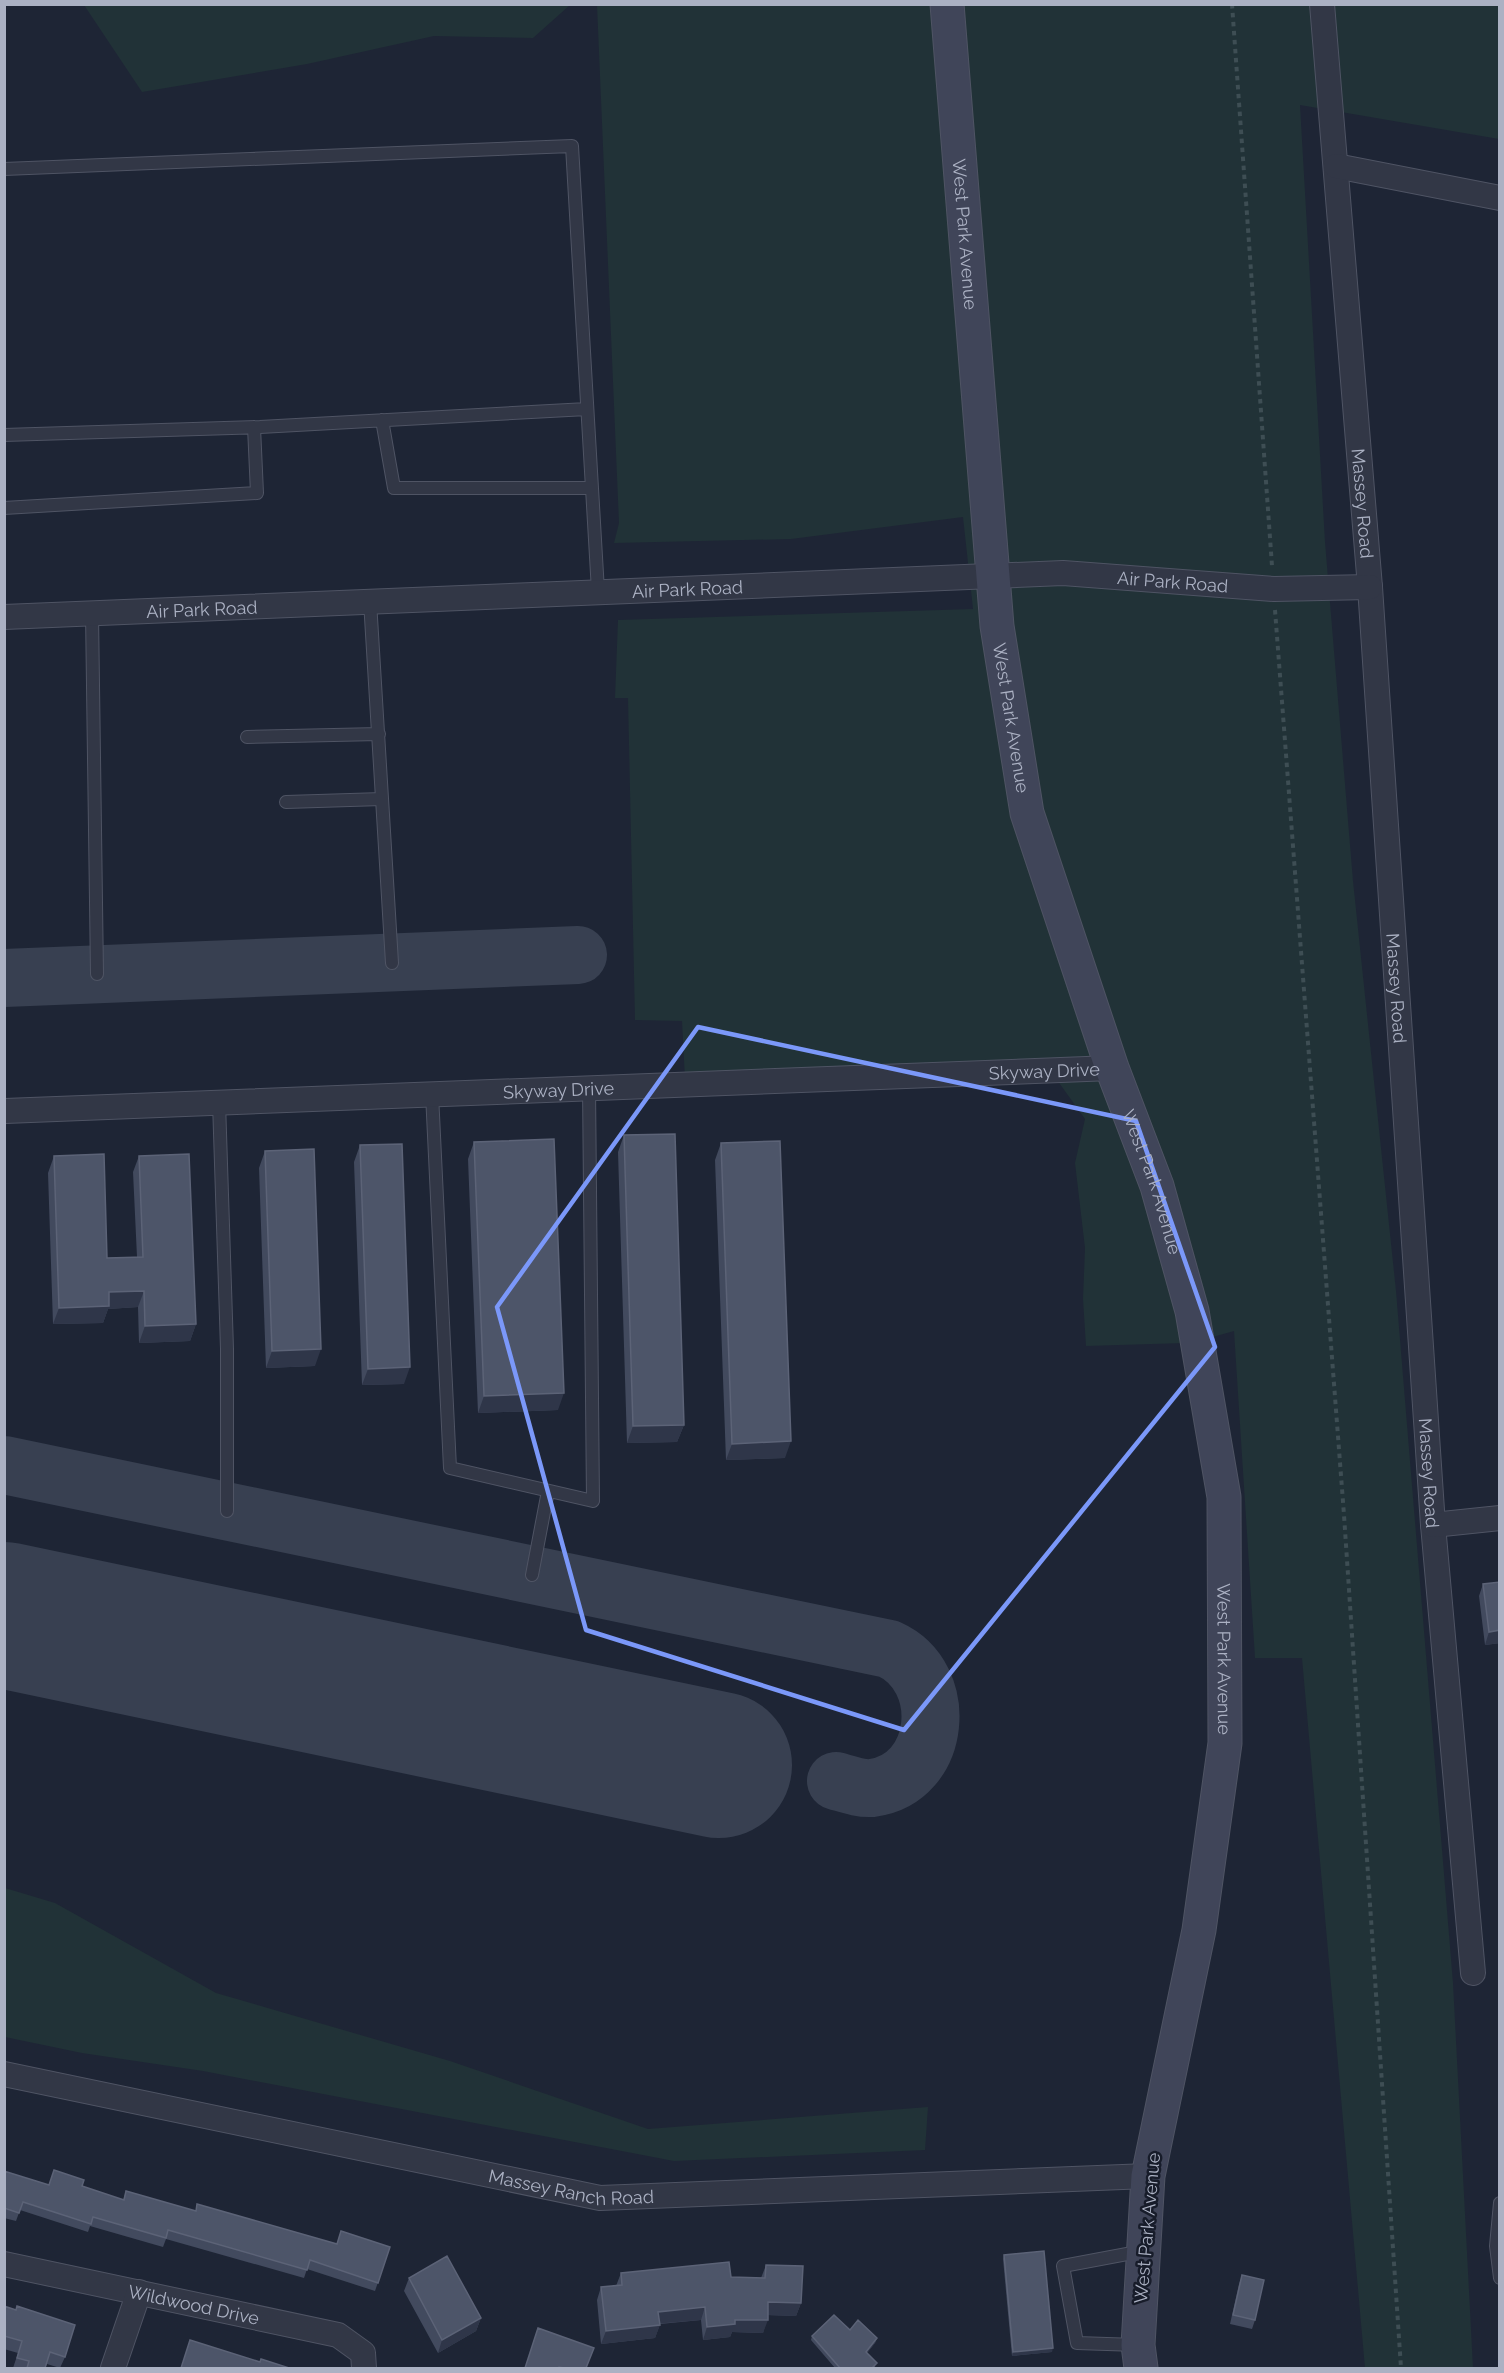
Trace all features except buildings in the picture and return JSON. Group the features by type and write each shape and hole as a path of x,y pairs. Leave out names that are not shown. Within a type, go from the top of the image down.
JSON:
{"street":[{"name":"West Park Avenue","path":"947,4 996,626 1027,813 1112,1068 1157,1186 1192,1311 1224,1497 1225,1743 1198,1930 1148,2176 1139,2357"},
{"name":"Massey Road","path":"1322,4 1370,587 1433,1525 1473,1973"},
{"path":"1336,166 1500,198"},
{"name":"Air Park Road","path":"4,617 1063,573 1274,589 1370,587"},
{"name":"Skyway Drive","path":"5,1111 1112,1068"},
{"path":"1433,1525 1500,1518"},
{"name":"Massey Ranch Road","path":"4,2074 600,2198 1148,2176"},
{"name":"Wildwood Drive","path":"4,2264 338,2335 363,2353 364,2368"},
{"path":"113,2368 139,2292"}],"lane":[{"path":"4,169 572,146 598,591"},
{"path":"4,435 254,427 587,409"},
{"path":"382,420 394,488 592,488"},
{"path":"4,508 257,493 254,427"},
{"path":"370,601 392,963"},
{"path":"92,613 98,974"},
{"path":"247,738 379,734"},
{"path":"285,802 382,799"},
{"path":"432,1094 450,1468 593,1501 589,1087"},
{"path":"219,1102 227,1349 227,1511"},
{"path":"532,1575 548,1491"},
{"path":"1500,2203 1496,2246 1500,2278"},
{"path":"1139,2357 1077,2343 1063,2266 1144,2251"}],"path":[{"path":"1232,4 1345,1527 1401,2368"}],"highlighted area":[{"path":"698,1027 1136,1121 1215,1347 904,1730 586,1630 497,1307"}],"shaded area":[{"path":"84,5 570,5 533,38 434,36 307,64 142,92"},
{"path":"597,5 934,5 984,627 1145,1189 1185,1343 1086,1346 1083,1299 1085,1248 1075,1163 1085,1119 1042,1059 685,1079 682,1021 635,1020 628,698 615,698 618,620 973,609 963,517 791,539 614,543 619,523"},
{"path":"959,5 1499,5 1499,139 1300,105 1325,542 1353,881 1396,1291 1453,1983 1473,2368 1365,2368 1302,1658 1255,1658 1234,1331 1209,1338 1039,812 1009,626"},
{"path":"5,1888 55,1903 216,1993 450,2061 648,2129 928,2107 925,2150 674,2161 203,2071 82,2053 5,2037"}],"taxiway":[{"path":"4,978 578,955"},
{"path":"4,1465 889,1649 909,1663 922,1681 929,1703 930,1726 924,1747 913,1766 895,1781 872,1788 836,1781"}],"runway":[{"path":"4,1615 719,1765"}]}
